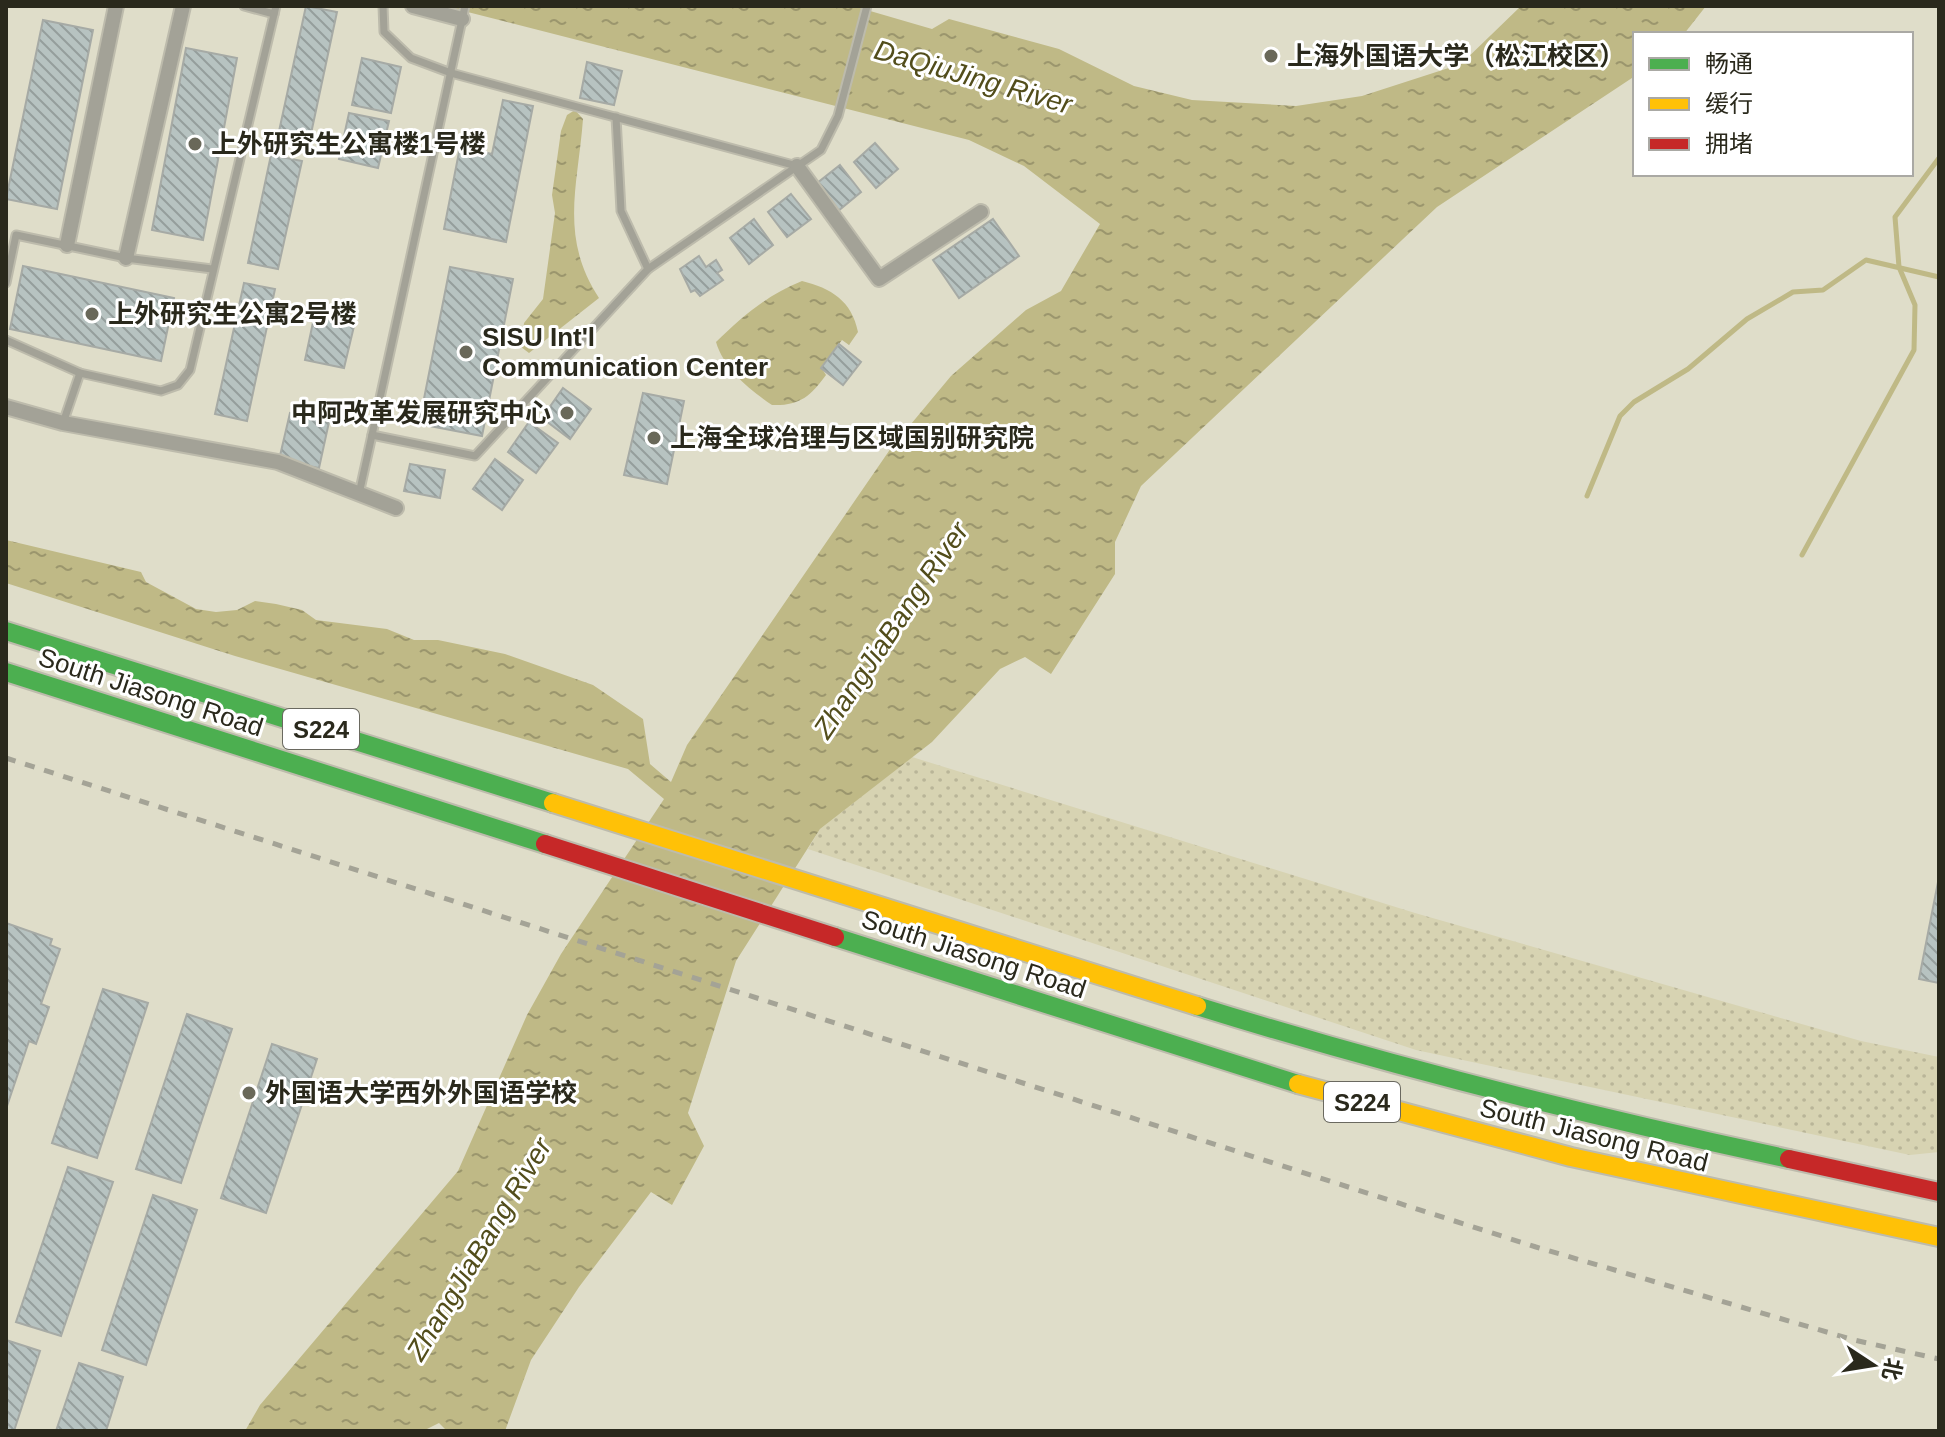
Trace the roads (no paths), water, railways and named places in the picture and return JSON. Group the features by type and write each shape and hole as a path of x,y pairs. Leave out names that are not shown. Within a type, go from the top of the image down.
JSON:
{"main road":[{"name":"South Jiasong Road","path":"6,631 636,828 1156,996 1581,1114 1939,1192"},
{"name":"South Jiasong Road","path":"6,672 1143,1037 1428,1121 1686,1184 1939,1237"}],"street":[{"path":"67,245 116,6"},
{"path":"126,258 183,6"},
{"path":"413,6 463,12"},
{"path":"797,166 879,279 981,212"},
{"path":"6,407 63,423 278,462 396,508"}],"lane":[{"path":"6,340 80,373 161,391 178,385 190,370 275,10 244,6"},
{"path":"383,6 384,32 411,58 451,73 797,166"},
{"path":"372,435 475,456 648,269 821,150 838,116 867,6"},
{"path":"359,494 463,12"},
{"path":"616,117 621,211 648,269"},
{"path":"6,283 16,235 126,258 212,269"},
{"path":"63,423 80,373"}],"water":[{"path":"444,6 853,6 932,29 949,19 1059,49 1134,86 1192,100 1296,106 1362,96 1461,64 1521,6 1706,6 1686,32 1633,32 1633,77 1437,207 1141,486 1115,542 1115,574 1051,674 1025,657 1000,669 932,742 820,829 736,961 688,1113 704,1146 672,1205 651,1192 579,1287 531,1360 505,1431 447,1431 439,1423 423,1431 245,1431 260,1405 458,1171 527,1015 561,954 664,799 628,769 235,656 6,583 6,540 141,572 146,582 196,609 216,612 237,610 255,601 276,604 302,610 316,620 387,629 414,640 438,640 505,654 593,685 643,719 650,764 671,782 687,745 891,448 951,376 1026,310 1061,291 1100,224 1024,166 969,140"},
{"path":"575,110 583,119 575,189 575,232 587,276 599,298 529,353 521,347 524,323 543,299 555,213 552,195 561,131 567,115"},
{"path":"802,281 839,298 851,312 858,332 849,345 842,340 821,367 826,375 815,389 797,402 772,405 731,370 716,342 756,307"}],"waterway":[{"path":"1802,555 1914,350 1915,305 1899,267 1895,217 1939,158"},
{"path":"1587,496 1620,416 1634,402 1688,369 1747,319 1793,292 1823,290 1866,260 1939,277"}],"railway":[{"path":"6,758 1536,1247 1854,1340 1939,1359"}],"place":[{"name":"上海外国语大学（松江校区）","path":"1271,56"},
{"name":"上外研究生公寓楼1号楼","path":"195,144"},
{"name":"上外研究生公寓2号楼","path":"92,314"},
{"name":"SISU Int'l Communication Center","path":"466,352"},
{"name":"中阿改革发展研究中心","path":"567,413"},
{"name":"上海全球冶理与区域国别研究院","path":"654,438"},
{"name":"外国语大学西外外国语学校","path":"249,1093"}],"water label":[{"name":"DaQiuJing River","path":"973,77"},
{"name":"ZhangJiaBang River","path":"891,630"},
{"name":"ZhangJiaBang River","path":"479,1249"}]}
